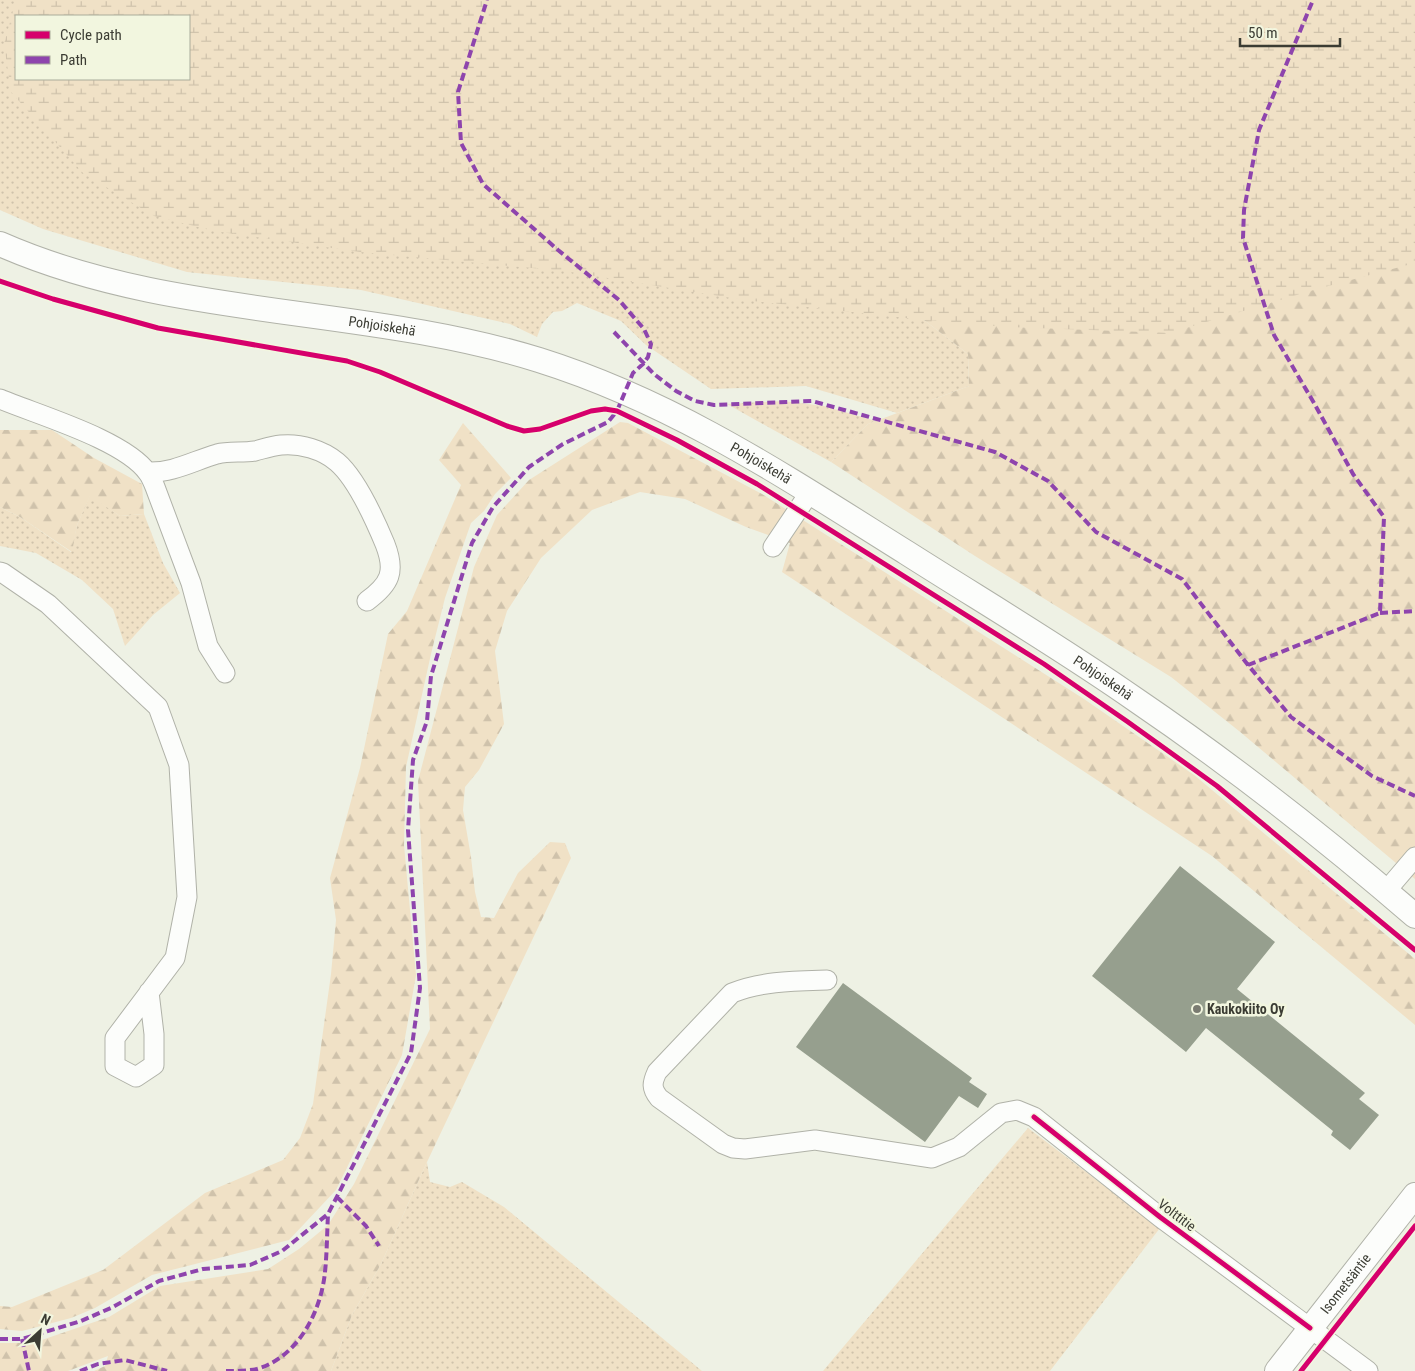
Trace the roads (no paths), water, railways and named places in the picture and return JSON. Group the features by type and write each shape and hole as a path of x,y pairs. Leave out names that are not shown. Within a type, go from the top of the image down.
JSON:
{"main road":[{"name":"Pohjoiskehä","path":"0,244 77,272 145,289 231,305 442,335 536,359 594,379 676,415 721,439 810,492 1136,699 1275,800 1415,916"},
{"name":"Isometsäntie","path":"1277,1371 1415,1195"}],"street":[{"path":"0,399 97,438 123,451 148,472 192,583 208,646 225,673"},
{"path":"148,472 162,473 175,470 220,453 253,451 282,445 312,448 337,462 353,481 379,529 391,559 389,579 381,591 367,602"},
{"path":"772,546 810,492"},
{"path":"0,572 48,604 158,707 178,765 187,897 175,958 149,992"},
{"path":"1386,891 1415,857"},
{"name":"Volttitie","path":"827,980 790,981 745,988 732,993 657,1072 652,1082 653,1090 659,1098 723,1144 733,1148 759,1148 816,1140 932,1158 959,1147 1002,1113 1017,1110 1034,1117 1160,1217 1368,1371"}],"place":[{"name":"Kaukokiito Oy","path":"1197,1009"}]}
